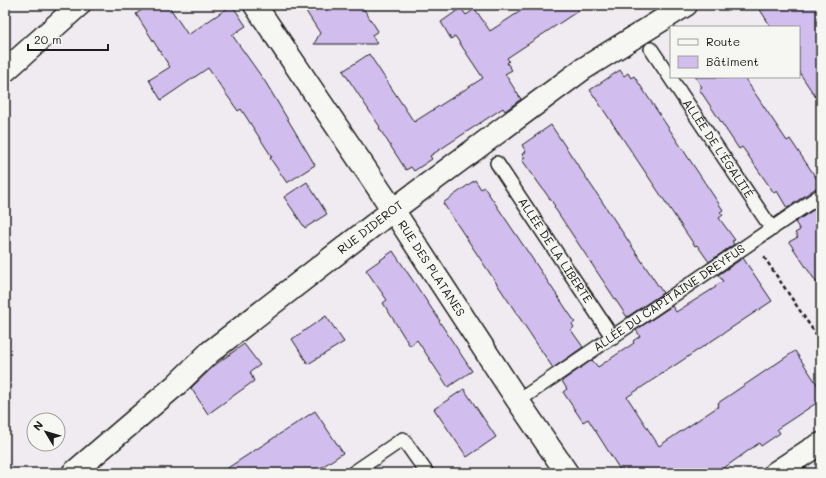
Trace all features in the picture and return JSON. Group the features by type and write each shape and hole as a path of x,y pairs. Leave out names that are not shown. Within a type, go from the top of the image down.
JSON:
{"street":[{"path":"5,71 79,5"},
{"name":"RUE DES PLATANES","path":"255,5 393,210 518,402 567,473"},
{"name":"RUE DIDEROT","path":"72,473 176,385 210,352 393,210 584,69 686,5"},
{"path":"775,473 821,444"}],"lane":[{"name":"ALLÉE DE L'ÉGALITÉ","path":"651,49 670,77"},
{"name":"ALLÉE DE L'ÉGALITÉ","path":"670,78 772,229"},
{"name":"ALLÉE DE LA LIBERTÉ","path":"497,163 613,338"},
{"name":"ALLÉE DU CAPITAINE DREYFUS","path":"518,402 821,196"},
{"path":"353,473 403,440 427,473"}],"path":[{"path":"753,242 821,342"}],"building":[{"path":"149,5 168,5 188,35 232,5 246,26 232,35 266,83 315,165 287,183 270,158 272,157 241,109 238,111 208,68 161,100 149,80 170,67 136,14"},
{"path":"302,5 361,5 378,31 372,35 377,44 314,44 320,33"},
{"path":"530,5 587,5 507,58 509,61 507,63 512,70 505,74 521,99 505,111 503,108 430,156 432,159 414,171 411,167 406,170 343,71 369,54 414,122 483,78 455,36 451,39 441,22 461,8 466,15 475,9 490,31"},
{"path":"757,5 821,5 821,105 800,74 800,26 770,26"},
{"path":"620,70 624,76 628,73 631,78 634,76 723,210 720,212 723,215 719,218 735,240 732,241 734,244 709,262 697,245 695,246 590,90"},
{"path":"696,78 745,78 787,141 790,139 821,187 816,188 787,208 777,191 774,193 742,147 739,149 699,89 702,87"},
{"path":"551,125 663,293 627,317 554,207 555,206 522,160 525,158 522,154 526,152 522,145"},
{"path":"475,180 481,189 484,187 575,322 572,324 574,327 571,330 583,347 553,368 443,203"},
{"path":"307,182 327,214 305,228 284,197"},
{"path":"821,205 821,289 789,242 798,237 795,233 800,230 795,222"},
{"path":"393,251 472,371 448,387 417,340 410,346 383,303 387,300 366,270"},
{"path":"743,258 772,301 627,397 659,446 719,406 718,403 795,351 821,390 821,400 777,429 780,433 761,446 759,443 717,473 622,473 588,419 583,422 563,392 567,389 562,381 592,360 598,367 634,343 633,341 640,336 636,330 672,306 676,312 716,287 715,286 723,281 718,275"},
{"path":"326,316 344,342 308,364 292,339"},
{"path":"244,344 260,365 250,372 254,381 208,414 191,388 215,365"},
{"path":"464,389 496,437 467,457 434,409"},
{"path":"315,411 343,453 313,473 220,473"}]}
